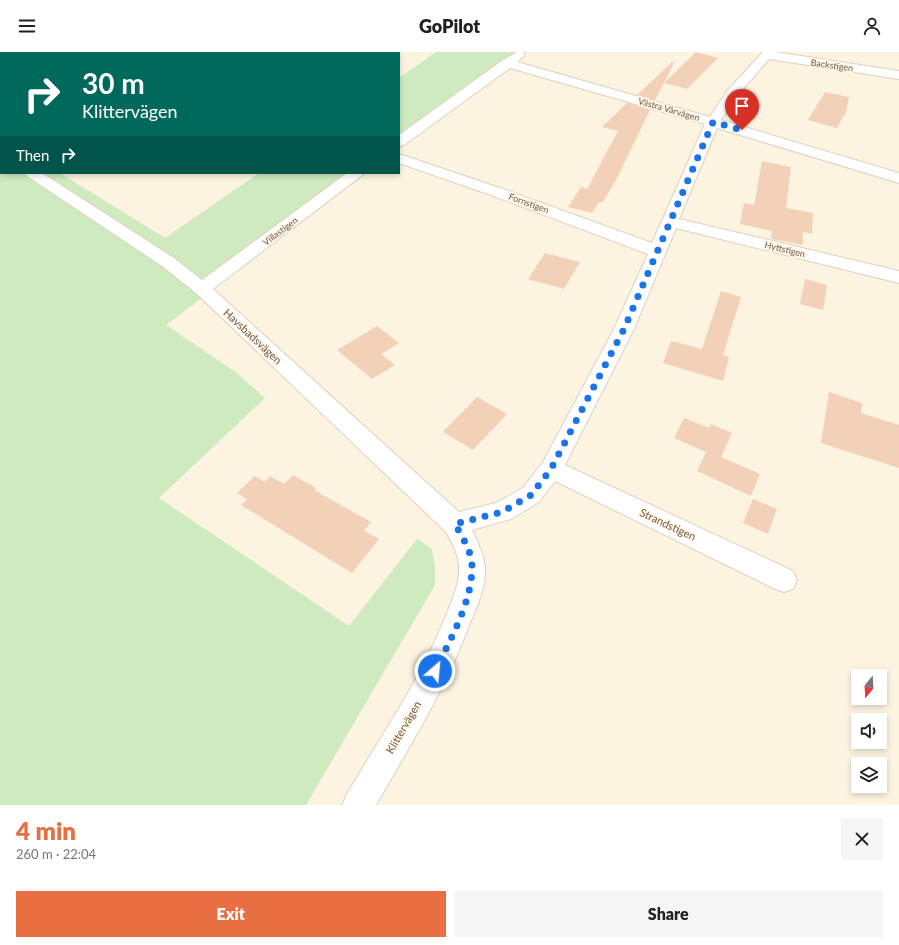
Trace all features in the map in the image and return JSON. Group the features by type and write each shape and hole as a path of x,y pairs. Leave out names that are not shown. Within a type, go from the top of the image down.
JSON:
{"street":[{"path":"400,141 523,52"},
{"path":"455,524 502,512 531,495 551,469 624,329 713,122 732,94 767,54"},
{"name":"Backstigen","path":"767,54 899,75"},
{"name":"Västra Vårvägen","path":"507,63 713,122 899,178"},
{"name":"Fornstigen","path":"400,158 498,192 657,251"},
{"name":"Havsbadsvägen","path":"34,174 168,262 202,289 455,524"},
{"name":"Villastigen","path":"202,289 356,174"},
{"name":"Hyttstigen","path":"670,222 899,277"},
{"name":"Strandstigen","path":"551,469 784,580"},
{"name":"Klittervägen","path":"358,805 428,684 454,632 468,593 472,566 467,546 455,524"}],"green space":[{"path":"436,52 526,52 400,148 400,77"},
{"path":"0,174 62,174 165,238 258,174 366,174 166,325 237,373 265,398 159,498 349,626 417,539 432,549 435,566 435,585 306,805 0,805"}],"building":[{"path":"696,52 718,58 687,89 664,83"},
{"path":"672,62 674,63 655,100 637,95"},
{"path":"825,92 849,97 846,112 837,128 808,120"},
{"path":"627,103 650,110 617,178 603,202 599,202 592,213 568,207 581,187 587,189 618,131 602,127"},
{"path":"762,161 791,167 786,208 813,213 812,234 803,232 803,245 771,239 772,231 740,224 744,203 754,205"},
{"path":"545,253 580,262 564,289 528,279"},
{"path":"805,279 827,285 823,310 800,304"},
{"path":"721,291 741,297 723,355 729,357 723,381 663,363 671,341 702,349"},
{"path":"377,326 399,343 381,354 395,365 372,379 337,350"},
{"path":"829,392 862,403 861,413 899,425 899,468 821,443"},
{"path":"477,397 507,414 473,450 443,432"},
{"path":"684,418 709,428 711,424 732,433 721,457 760,474 751,496 697,471 706,452 674,438"},
{"path":"293,475 316,488 314,490 371,522 364,531 379,539 352,573 241,505 247,499 237,493 255,476 265,482 270,476 284,484"},
{"path":"753,499 777,509 768,534 743,523"}],"route":[{"path":"435,671 454,632 468,593 472,566 467,546 455,524 502,512 531,495 551,469 624,329 713,122 742,130"}]}
